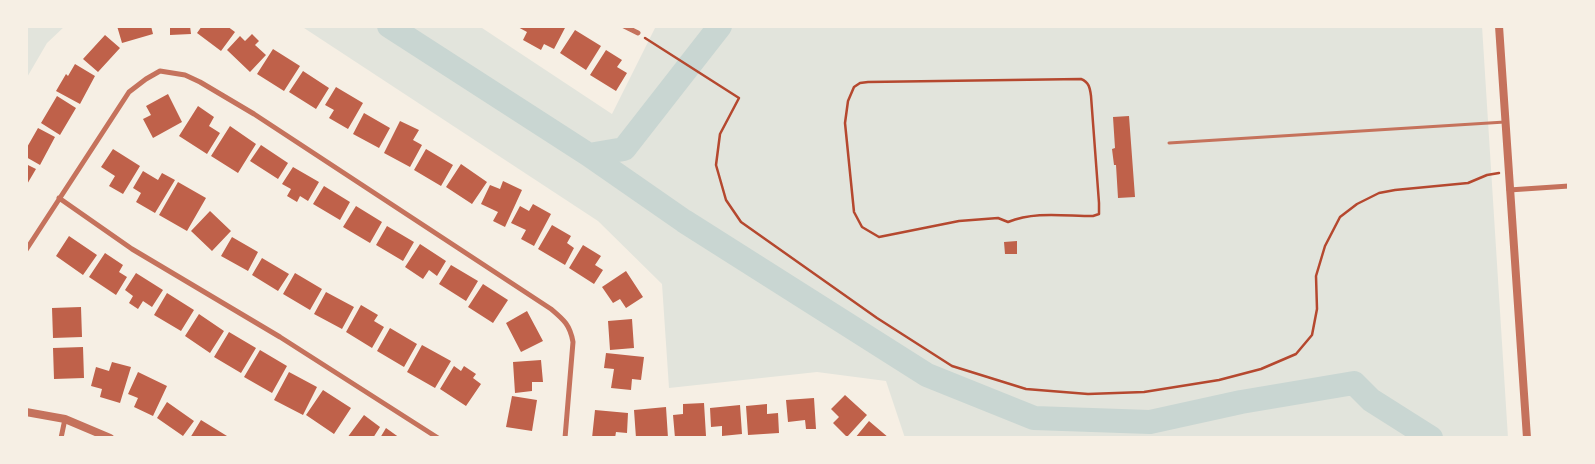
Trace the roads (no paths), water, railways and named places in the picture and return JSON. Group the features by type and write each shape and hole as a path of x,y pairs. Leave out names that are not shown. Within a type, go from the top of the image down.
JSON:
{"street":[{"path":"624,26 638,33"},
{"path":"1499,26 1527,438"},
{"path":"26,250 129,92 160,71 184,75 200,82 254,114 543,303 564,319 571,329 573,342 565,438"},
{"path":"1509,190 1569,186"},
{"path":"59,198 132,249 280,337 438,438"},
{"path":"26,412 65,419 110,438"},
{"path":"61,438 65,419"}],"lane":[{"path":"1169,144 1505,122"}],"waterway":[{"path":"389,26 589,155 684,221 927,375 1034,418 1150,422 1241,402 1354,383 1371,400 1431,438"},
{"path":"589,155 624,149 720,26"}]}
